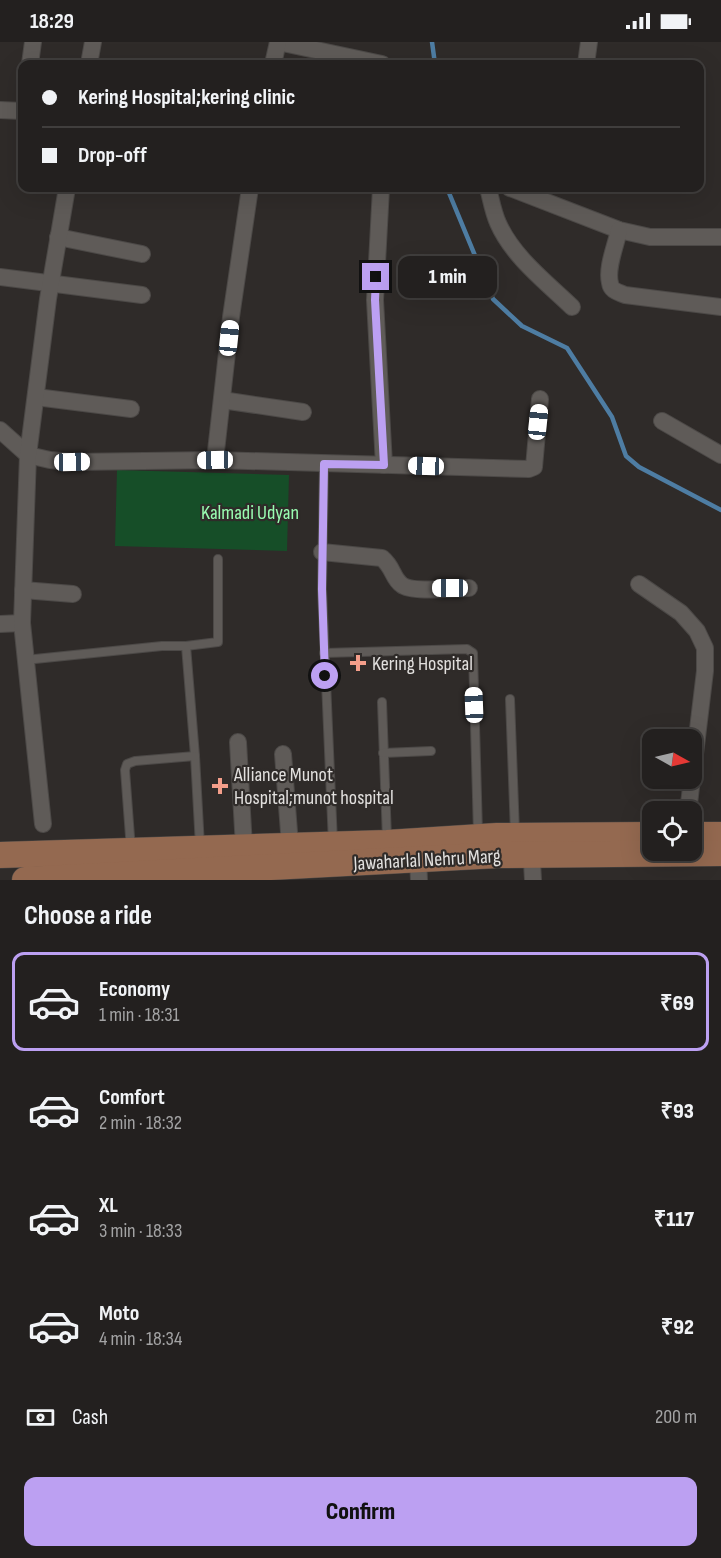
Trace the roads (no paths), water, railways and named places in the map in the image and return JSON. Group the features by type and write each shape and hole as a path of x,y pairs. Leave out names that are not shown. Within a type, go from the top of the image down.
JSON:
{"main road":[{"path":"702,835 721,835"},
{"name":"Jawaharlal Nehru Marg","path":"25,880 75,879 183,870 418,870 526,842 642,836"},
{"name":"Jawaharlal Nehru Marg","path":"231,869 290,845 387,843 478,837 721,854"},
{"name":"Jawaharlal Nehru Marg","path":"0,855 131,851 183,870"}],"street":[{"path":"31,60 33,42"},
{"path":"90,60 93,42"},
{"path":"274,60 278,42 363,60"},
{"path":"587,60 589,42"},
{"path":"0,110 18,111"},
{"path":"43,824 25,660 22,623 23,590 28,455 51,284 66,192"},
{"path":"215,460 231,317 249,192"},
{"path":"381,192 375,300 384,465"},
{"path":"489,192 498,223 508,239 531,269 572,307"},
{"path":"542,194 620,230 650,237 721,237"},
{"path":"620,230 610,269 610,284 615,291 625,295 721,308"},
{"path":"58,237 142,254"},
{"path":"0,277 142,295"},
{"path":"36,397 131,409"},
{"path":"0,430 28,455 72,462 215,460 529,470 534,466 540,399"},
{"path":"222,400 303,412"},
{"path":"662,421 721,454"},
{"path":"322,552 382,558 390,564 400,584 406,587 469,588"},
{"path":"639,584 681,613 697,631 713,674 690,801"},
{"path":"23,590 73,594"},
{"path":"0,624 22,623"},
{"path":"231,869 238,742"},
{"path":"283,754 290,845"},
{"path":"526,842 533,880"}],"lane":[{"path":"324,464 322,589 333,844"},
{"path":"25,660 218,642 218,559"},
{"path":"183,870 195,756 186,646"},
{"path":"324,653 455,649 466,649 472,653 478,837"},
{"path":"510,699 526,842"},
{"path":"382,702 387,843"},
{"path":"383,753 431,751"},
{"path":"131,851 125,770 128,764 135,761 195,756"}],"waterway":[{"path":"432,42 434,60"},
{"path":"449,192 493,299 522,326 567,348 612,417 626,456 639,467 721,510"}],"place":[{"name":"Kering Hospital","path":"358,663"},
{"name":"Alliance Munot Hospital;munot hospital","path":"220,786"}],"park label":[{"name":"Kalmadi Udyan","path":"250,512"}]}
